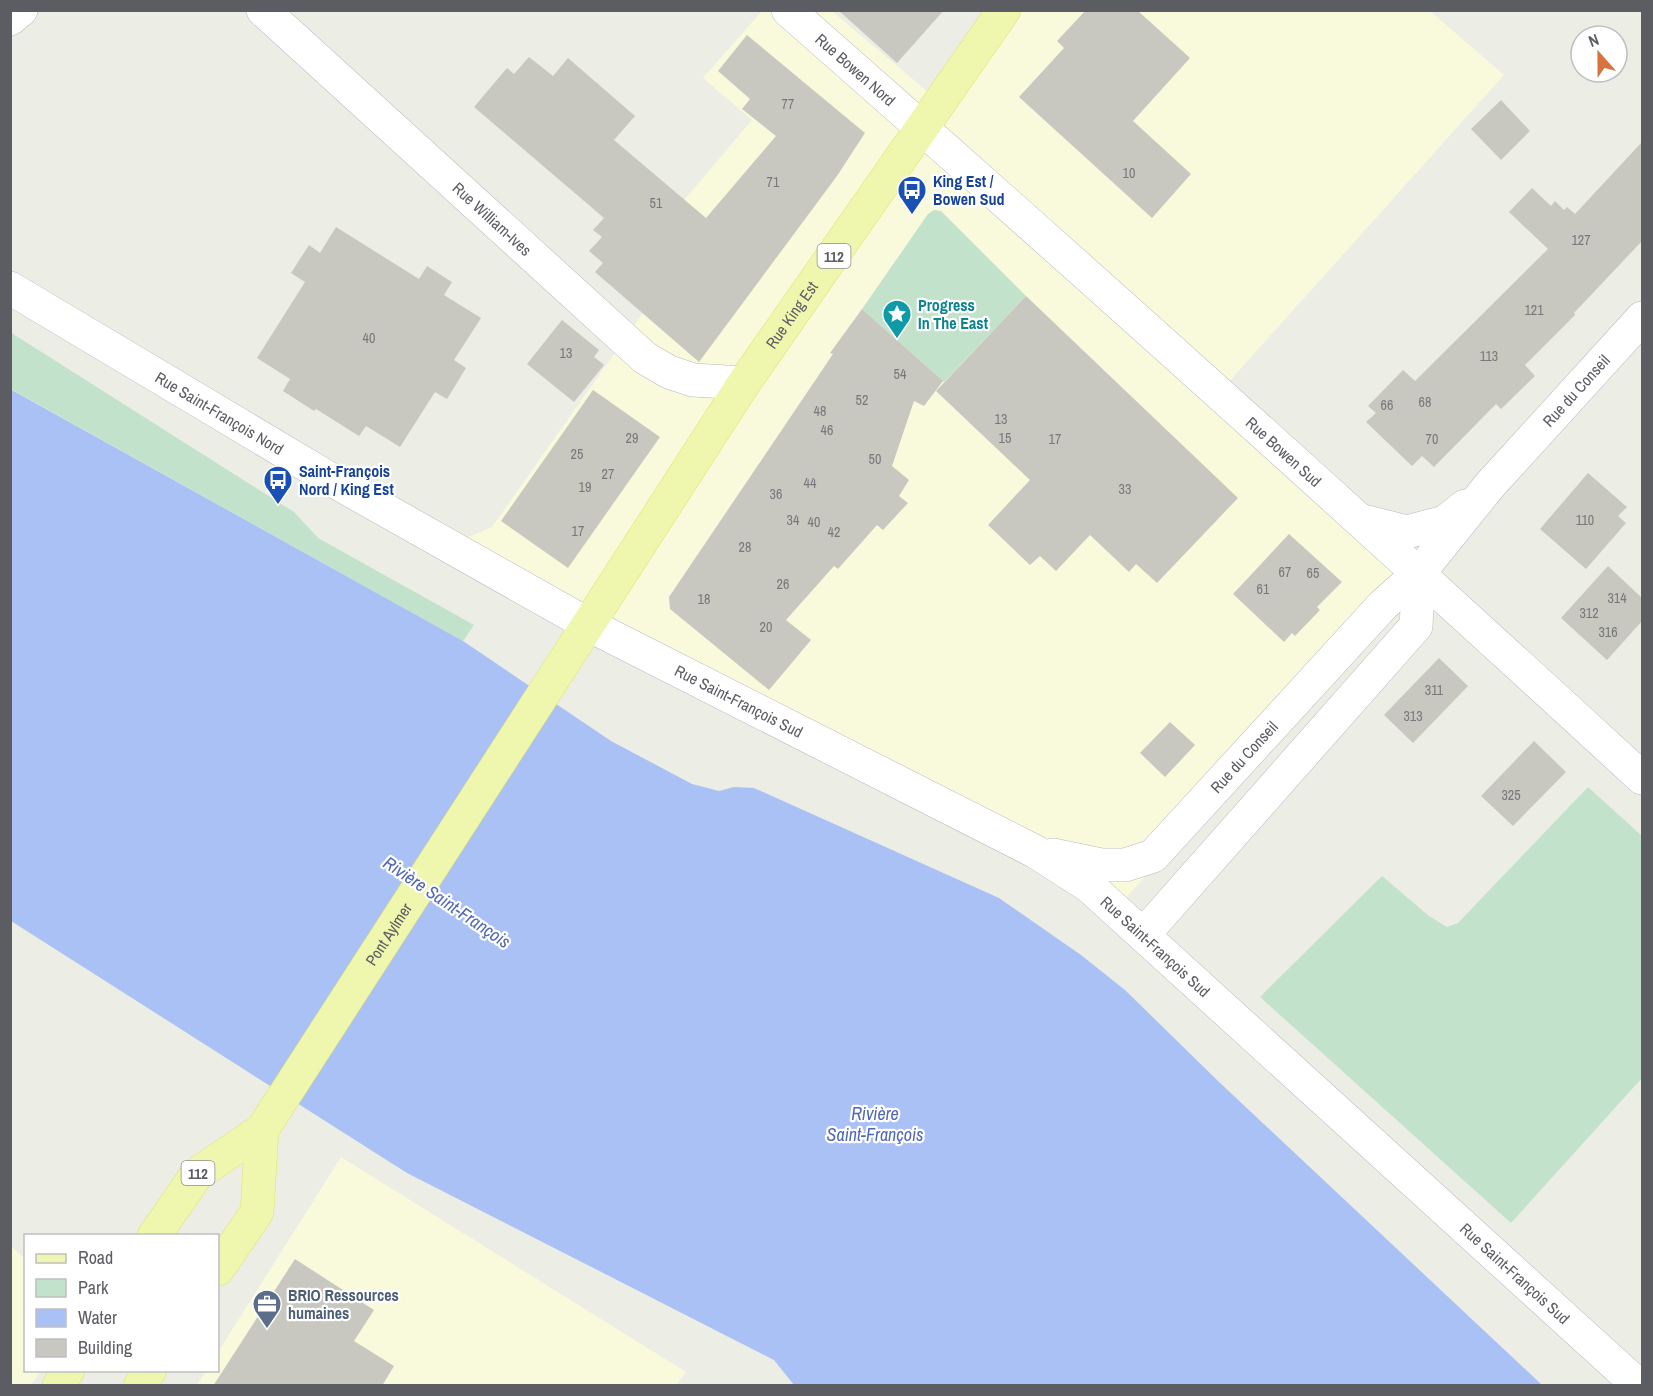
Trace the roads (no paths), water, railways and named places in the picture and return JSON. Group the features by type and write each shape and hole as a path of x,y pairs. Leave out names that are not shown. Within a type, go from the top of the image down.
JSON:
{"main road":[{"name":"Rue King Est","path":"589,625 744,383 924,129 1004,10"},
{"name":"Pont Aylmer","path":"262,1130 589,625"},
{"name":"112","path":"155,1234 196,1174 262,1130"},
{"name":"112","path":"219,1268 257,1212 262,1130"},
{"path":"59,1386 67,1372"},
{"path":"140,1386 149,1372"}],"street":[{"path":"10,19 21,10"},
{"name":"Rue William-Ives","path":"263,10 645,358 669,372 693,380 744,383"},
{"name":"Rue Bowen Nord","path":"788,10 924,129"},
{"name":"Rue Bowen Sud","path":"924,129 1419,573 1642,778"},
{"name":"Rue Saint-François Nord","path":"10,288 325,476 589,625"},
{"name":"Rue du Conseil","path":"1036,852 1101,865 1125,865 1152,856 1383,605 1419,573 1490,485 1642,318"},
{"path":"1361,521 1407,532 1445,522 1490,485"},
{"path":"1144,934 1416,626 1419,573"},
{"name":"Rue Saint-François Sud","path":"589,625 1036,852 1089,886 1639,1386"}],"water":[{"name":"Rivière Saint-François","path":"10,389 463,641 611,741 692,784 719,791 734,787 754,788 999,898 1081,955 1125,990 1218,1081 1542,1385 794,1385 774,1360 407,1173 11,921"}],"place":[{"name":"King Est / Bowen Sud","path":"912,216"},
{"name":"Progress In The East","path":"897,340"},
{"name":"Saint-François Nord / King Est","path":"278,506"},
{"name":"BRIO Ressources humaines","path":"267,1330"}]}
